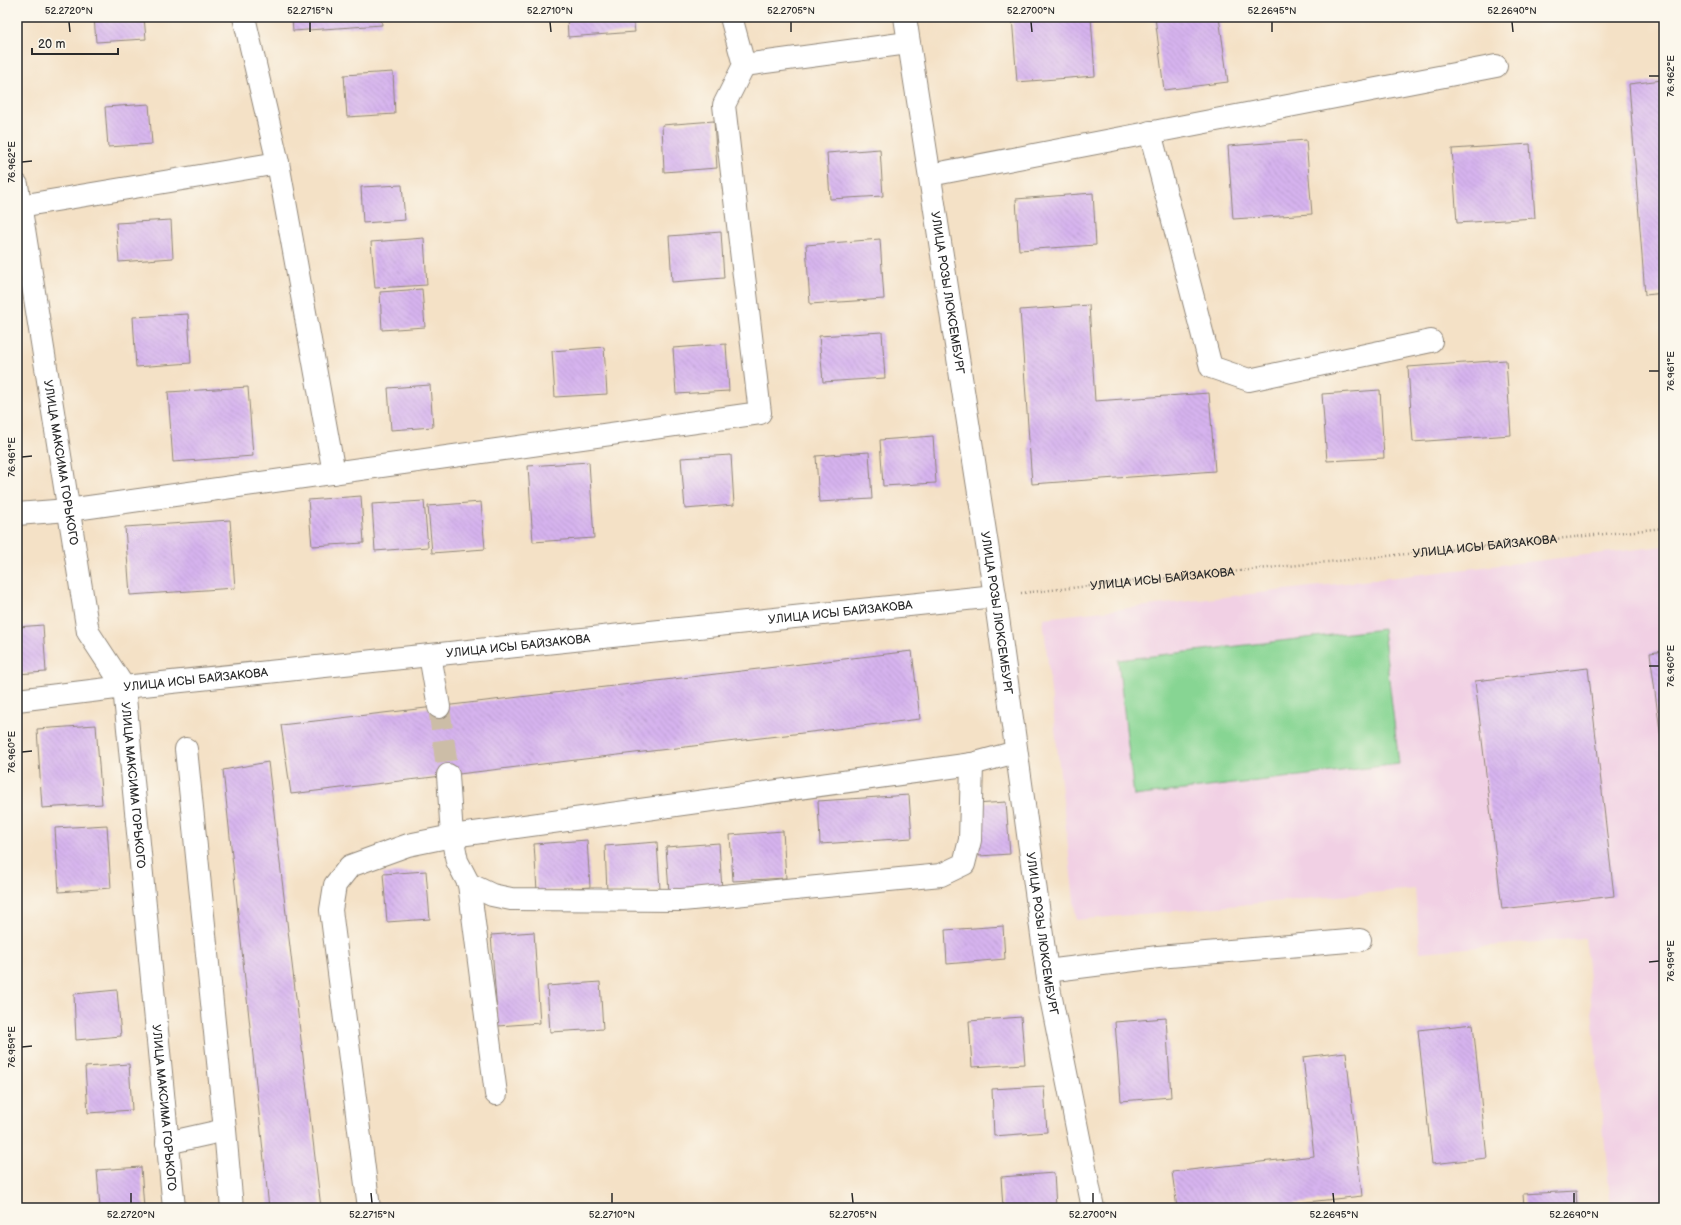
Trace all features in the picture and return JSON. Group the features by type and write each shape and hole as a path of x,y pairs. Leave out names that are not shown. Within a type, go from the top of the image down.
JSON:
{"street":[{"path":"244,17 278,163 334,473"},
{"path":"17,514 68,510 760,413 724,105 744,65 731,17"},
{"name":"УЛИЦА РОЗЫ ЛЮКСЕМБУРГ","path":"905,17 995,596 1047,971 1093,1208"},
{"path":"744,65 908,43"},
{"path":"930,175 1496,66"},
{"path":"1150,132 1211,367 1249,380 1431,340"},
{"path":"19,195 278,163"},
{"name":"УЛИЦА МАКСИМА ГОРЬКОГО","path":"19,195 88,632 124,687 174,1208"},
{"name":"УЛИЦА ИСЫ БАЙЗАКОВА","path":"17,700 124,687 995,596"},
{"path":"430,655 438,707"},
{"path":"186,749 226,1130 232,1208"},
{"path":"369,1208 331,910 335,885 350,866 408,845 452,836 972,764 1016,752"},
{"path":"469,884 492,895 511,899 682,900 941,875 964,864 970,840 972,764"},
{"path":"448,775 452,836 457,861 469,884 496,1094"},
{"path":"1047,971 1158,957 1360,940"},
{"path":"168,1143 226,1130"}],"path":[{"name":"УЛИЦА ИСЫ БАЙЗАКОВА","path":"995,596 1664,528"}],"shaded area":[{"path":"1664,546 1664,1208 1611,1208 1585,938 1420,952 1415,889 1076,920 1043,618"}],"green space":[{"path":"1383,629 1399,764 1134,796 1118,660"}],"building":[{"path":"94,17 144,17 146,39 96,42"},
{"path":"292,17 381,17 382,25 293,31"},
{"path":"567,17 633,17 635,32 568,37"},
{"path":"1012,17 1091,17 1095,76 1017,82"},
{"path":"1155,17 1219,17 1228,82 1164,90"},
{"path":"393,72 395,114 347,117 344,75"},
{"path":"1662,80 1664,112 1664,293 1645,295 1629,84"},
{"path":"149,104 152,144 108,147 105,107"},
{"path":"714,121 717,168 664,172 662,125"},
{"path":"1306,140 1312,214 1233,219 1228,146"},
{"path":"1530,144 1535,218 1457,223 1452,149"},
{"path":"880,149 883,196 830,199 827,153"},
{"path":"402,185 405,220 363,223 361,187"},
{"path":"1093,193 1096,245 1019,250 1016,199"},
{"path":"171,220 173,258 119,262 116,223"},
{"path":"721,232 724,278 672,282 669,236"},
{"path":"424,238 427,285 375,288 371,242"},
{"path":"880,239 884,299 810,304 806,245"},
{"path":"422,289 425,327 382,330 380,292"},
{"path":"1089,305 1095,401 1209,393 1215,471 1032,484 1020,310"},
{"path":"188,314 191,363 136,367 133,317"},
{"path":"882,332 885,378 823,382 819,336"},
{"path":"726,344 729,391 676,394 673,348"},
{"path":"604,347 607,394 555,397 552,351"},
{"path":"1506,360 1511,435 1413,442 1408,367"},
{"path":"430,385 433,427 391,430 388,388"},
{"path":"248,387 253,456 173,462 168,392"},
{"path":"1380,390 1384,458 1327,461 1322,394"},
{"path":"17,398 20,428 17,428"},
{"path":"933,436 936,483 883,486 880,440"},
{"path":"869,452 872,499 819,502 816,456"},
{"path":"731,455 734,505 685,509 681,458"},
{"path":"589,462 594,538 533,542 528,466"},
{"path":"361,496 364,543 312,546 308,500"},
{"path":"424,501 428,547 375,551 372,504"},
{"path":"481,502 485,549 432,553 428,506"},
{"path":"230,520 235,588 130,595 125,527"},
{"path":"43,625 46,672 17,674 17,627"},
{"path":"912,651 920,719 291,794 281,725"},
{"path":"1664,651 1664,754 1663,754 1650,653"},
{"path":"1588,668 1614,896 1502,909 1475,681"},
{"path":"96,725 102,804 42,808 37,729"},
{"path":"268,762 321,1208 269,1208 223,770"},
{"path":"909,795 912,838 820,844 818,801"},
{"path":"1006,802 1010,854 979,856 975,804"},
{"path":"107,825 111,888 59,892 55,828"},
{"path":"783,831 786,878 733,881 730,835"},
{"path":"587,840 590,887 537,891 534,844"},
{"path":"657,842 660,889 607,892 605,846"},
{"path":"719,843 722,890 669,893 666,847"},
{"path":"426,871 430,919 387,922 383,874"},
{"path":"1003,926 1005,959 947,964 945,930"},
{"path":"534,932 540,1023 498,1026 491,935"},
{"path":"600,982 603,1029 550,1032 547,986"},
{"path":"117,990 121,1036 76,1040 74,994"},
{"path":"1021,1017 1025,1064 972,1067 969,1021"},
{"path":"1166,1018 1171,1097 1121,1101 1115,1022"},
{"path":"1473,1024 1487,1158 1432,1164 1418,1030"},
{"path":"1346,1052 1362,1196 1254,1208 1177,1208 1172,1172 1314,1156 1303,1057"},
{"path":"129,1064 132,1110 88,1113 85,1067"},
{"path":"1044,1086 1047,1132 994,1136 992,1089"},
{"path":"141,1167 144,1208 100,1208 97,1170"},
{"path":"1054,1173 1056,1208 1003,1208 1001,1177"},
{"path":"1576,1191 1577,1208 1524,1208 1523,1194"}],"tunnel":[{"path":"439,707 448,775"}]}
